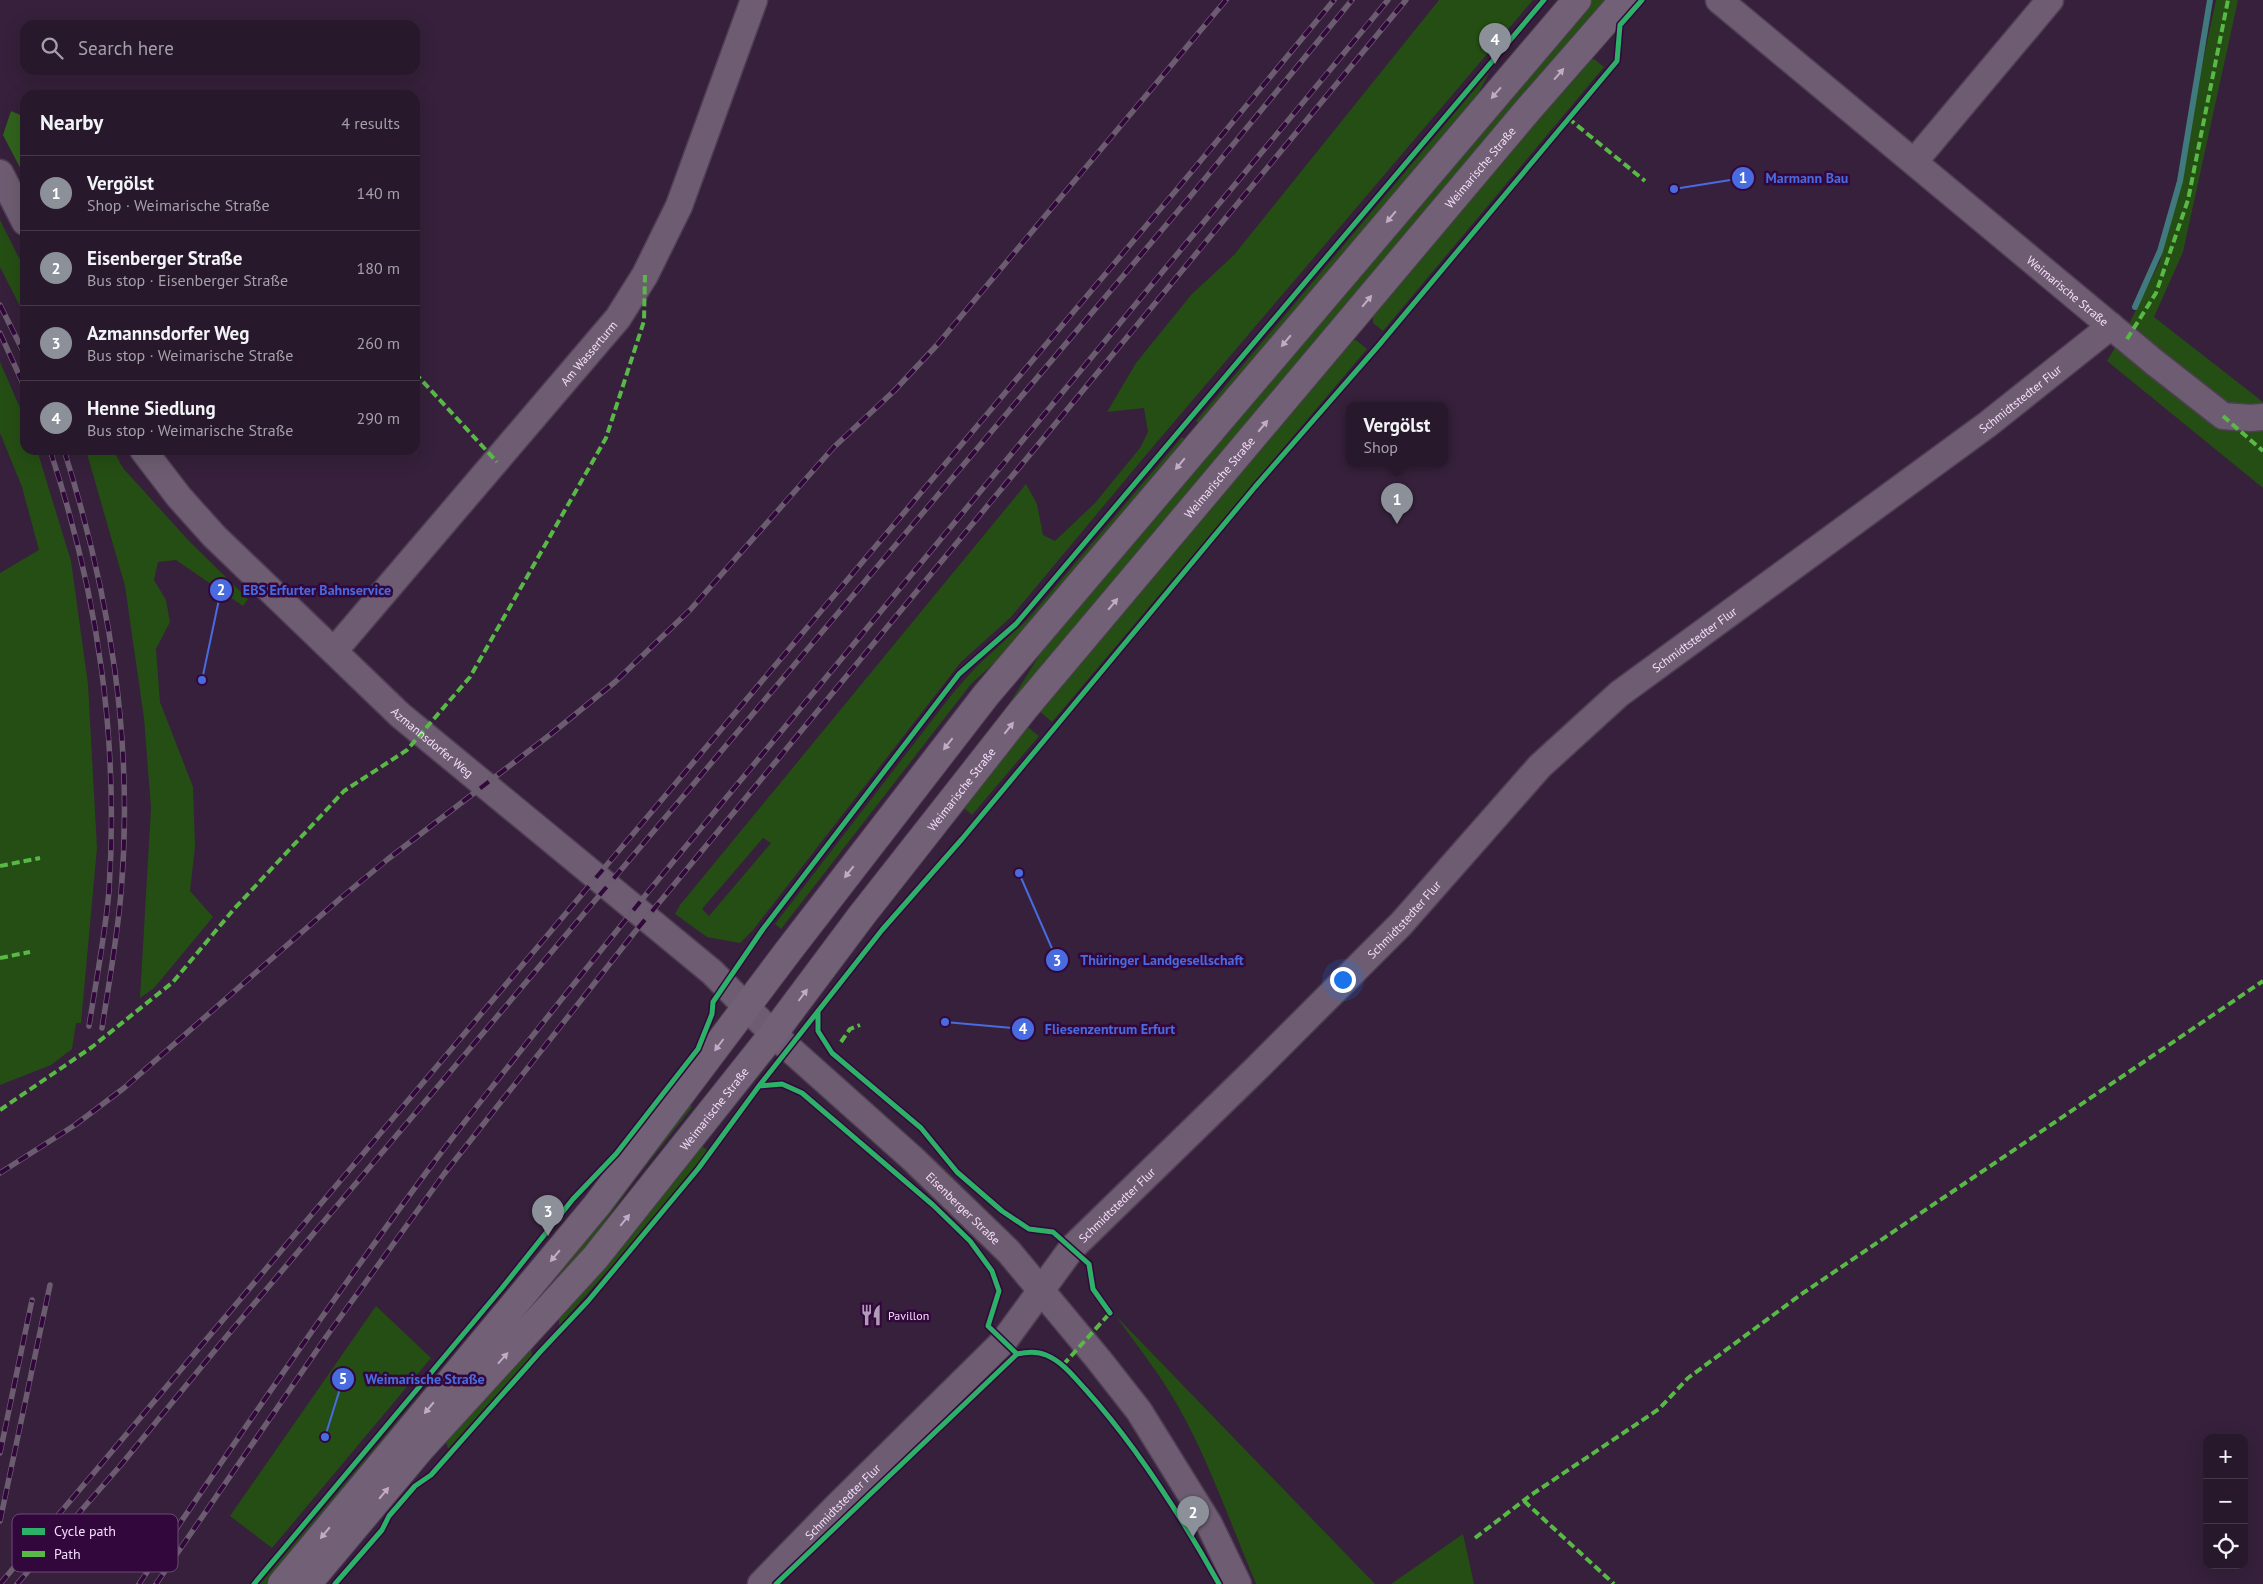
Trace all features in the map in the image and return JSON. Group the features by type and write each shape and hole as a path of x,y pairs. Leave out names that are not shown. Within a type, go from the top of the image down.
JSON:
{"main road":[{"path":"282,1584 597,1205 998,680 1577,0"},
{"name":"Weimarische Straße","path":"307,1584 421,1448 595,1258 773,1034 862,915 1023,710 1514,126 1624,0"}],"street":[{"name":"Am Wasserturm","path":"334,651 618,318 645,275 679,206 754,0"},
{"name":"Weimarische Straße","path":"1719,0 2111,326 2223,416 2263,417"},
{"path":"1914,162 2050,0"},
{"path":"0,173 20,212"},
{"name":"Schmidtstedter Flur","path":"762,1584 836,1507 1004,1342 1072,1248 1255,1070 1394,931 1540,766 1618,694 1988,424 2111,326"},
{"name":"Azmannsdorfer Weg","path":"147,455 179,497 214,536 400,714 680,944 748,1006 773,1034"},
{"name":"Eisenberger Straße","path":"773,1034 942,1186 1009,1252 1041,1289 1139,1411 1209,1524 1238,1584"}],"green space":[{"path":"1439,0 1533,0 1146,455 1011,617 961,662 753,930 740,943 707,937 675,914 680,905 1026,484 1037,504 1043,535 1055,541 1095,503 1140,448 1148,432 1144,408 1107,412 1136,363 1191,295 1234,255","holes":["763,838 771,843 709,916 702,909"]},
{"path":"1592,0 1610,0 815,960 812,958 1011,701 1045,646"},
{"path":"2216,0 2238,0 2183,252 2154,317 2263,402 2263,488 2107,361 2129,324 2160,261"},
{"path":"1594,59 1604,67 1383,331 1373,323 1373,315 1586,61"},
{"path":"1490,71 1472,106 1202,426 1196,421"},
{"path":"11,111 20,115 20,167 3,135"},
{"path":"0,220 20,260 20,306 0,267"},
{"path":"1356,340 1367,349 1052,722 1038,710 1350,341"},
{"path":"0,362 20,408 20,455 39,455 71,561 88,684 97,848 81,1023 76,1023 72,1049 51,1065 0,1085 0,573 39,550 22,487 0,433"},
{"path":"1182,437 1188,442 1014,645 971,684 781,929 775,924 953,693 975,668 1027,620"},
{"path":"87,455 116,455 123,468 188,540 248,599 243,606 176,560 158,562 154,580 166,600 170,622 156,649 160,702 193,787 195,846 190,891 213,917 154,988 140,998 151,808 144,718 125,586"},
{"path":"1025,725 1039,736 972,815 964,808 973,792"},
{"path":"687,1104 692,1107 634,1181 589,1244 527,1316 523,1313"},
{"path":"702,1146 708,1151 640,1234 559,1326 559,1313"},
{"path":"376,1306 431,1358 272,1548 230,1516"},
{"path":"1116,1316 1375,1584 1256,1584 1210,1472 1190,1429 1165,1384"},
{"path":"463,1343 463,1352 268,1584 260,1584"},
{"path":"531,1344 532,1356 448,1449 445,1438"},
{"path":"1463,1534 1474,1584 1391,1584"}],"waterway":[{"path":"2135,307 2160,251 2180,181 2210,0"}],"railway":[{"path":"0,1173 75,1125 124,1088 342,897 615,682 690,610 834,447 894,391 937,345 1226,0"},
{"path":"59,1514 1178,188 1334,0"},
{"path":"78,1514 1189,198 1352,0"},
{"path":"178,1527 356,1269 431,1166 511,1062 648,892 1388,0"},
{"path":"178,1552 326,1337 444,1174 634,933 1406,0"},
{"path":"0,305 20,345"},
{"path":"0,333 20,377"},
{"path":"52,455 67,504 92,613 101,668 111,778 109,891 103,942 89,1026"},
{"path":"65,455 94,559 106,614 121,724 124,780 121,893 102,1028"},
{"path":"0,1521 50,1285"},
{"path":"0,1453 32,1300"},
{"path":"0,1584 12,1570"},
{"path":"17,1584 27,1572"},
{"path":"139,1584 147,1572"},
{"path":"156,1584 164,1572"}],"marked path":[{"path":"2127,339 2156,293 2188,200 2228,0"},
{"path":"1568,118 1645,181"},
{"path":"0,1110 92,1047 173,982 234,909 344,791 407,750 470,677 606,438 644,321 645,275"},
{"path":"420,378 497,462"},
{"path":"2223,416 2263,451"},
{"path":"0,866 40,858"},
{"path":"0,958 30,952"},
{"path":"1475,1538 1531,1495 1659,1409 1688,1378 1803,1293 2263,981"},
{"path":"841,1042 850,1029 860,1025"},
{"path":"1063,1365 1110,1313"},
{"path":"1524,1501 1614,1584"}],"cycle path":[{"path":"254,1584 502,1288 573,1199 616,1154 698,1049 712,1014 713,1002 763,929 959,674 1016,624 1544,0"},
{"path":"335,1584 382,1530 389,1516 415,1486 431,1475 588,1301 698,1169 759,1086 882,930 962,839 1255,487 1379,345 1617,61 1620,25 1642,0"},
{"path":"818,1011 818,1031 832,1053 921,1128 957,1172 1002,1211 1029,1229 1053,1232 1089,1264 1093,1289 1110,1313"},
{"path":"759,1086 782,1084 802,1093 933,1205 970,1241 992,1271 999,1291 988,1326 1017,1354 1032,1352 1046,1355 1063,1366 1077,1380 1105,1412 1158,1483 1190,1533 1219,1584"},
{"path":"776,1584 1017,1354"}],"place":[{"name":"Henne Siedlung","path":"1495,64"},
{"name":"Marmann Bau","path":"1674,189"},
{"name":"Vergölst","path":"1397,524"},
{"name":"EBS Erfurter Bahnservice","path":"202,680"},
{"name":"Thüringer Landgesellschaft","path":"1019,873"},
{"name":"Fliesenzentrum Erfurt","path":"945,1022"},
{"name":"Azmannsdorfer Weg","path":"548,1236"},
{"name":"Pavillon","path":"871,1315"},
{"name":"Weimarische Straße","path":"325,1437"},
{"name":"Eisenberger Straße","path":"1193,1537"}]}
